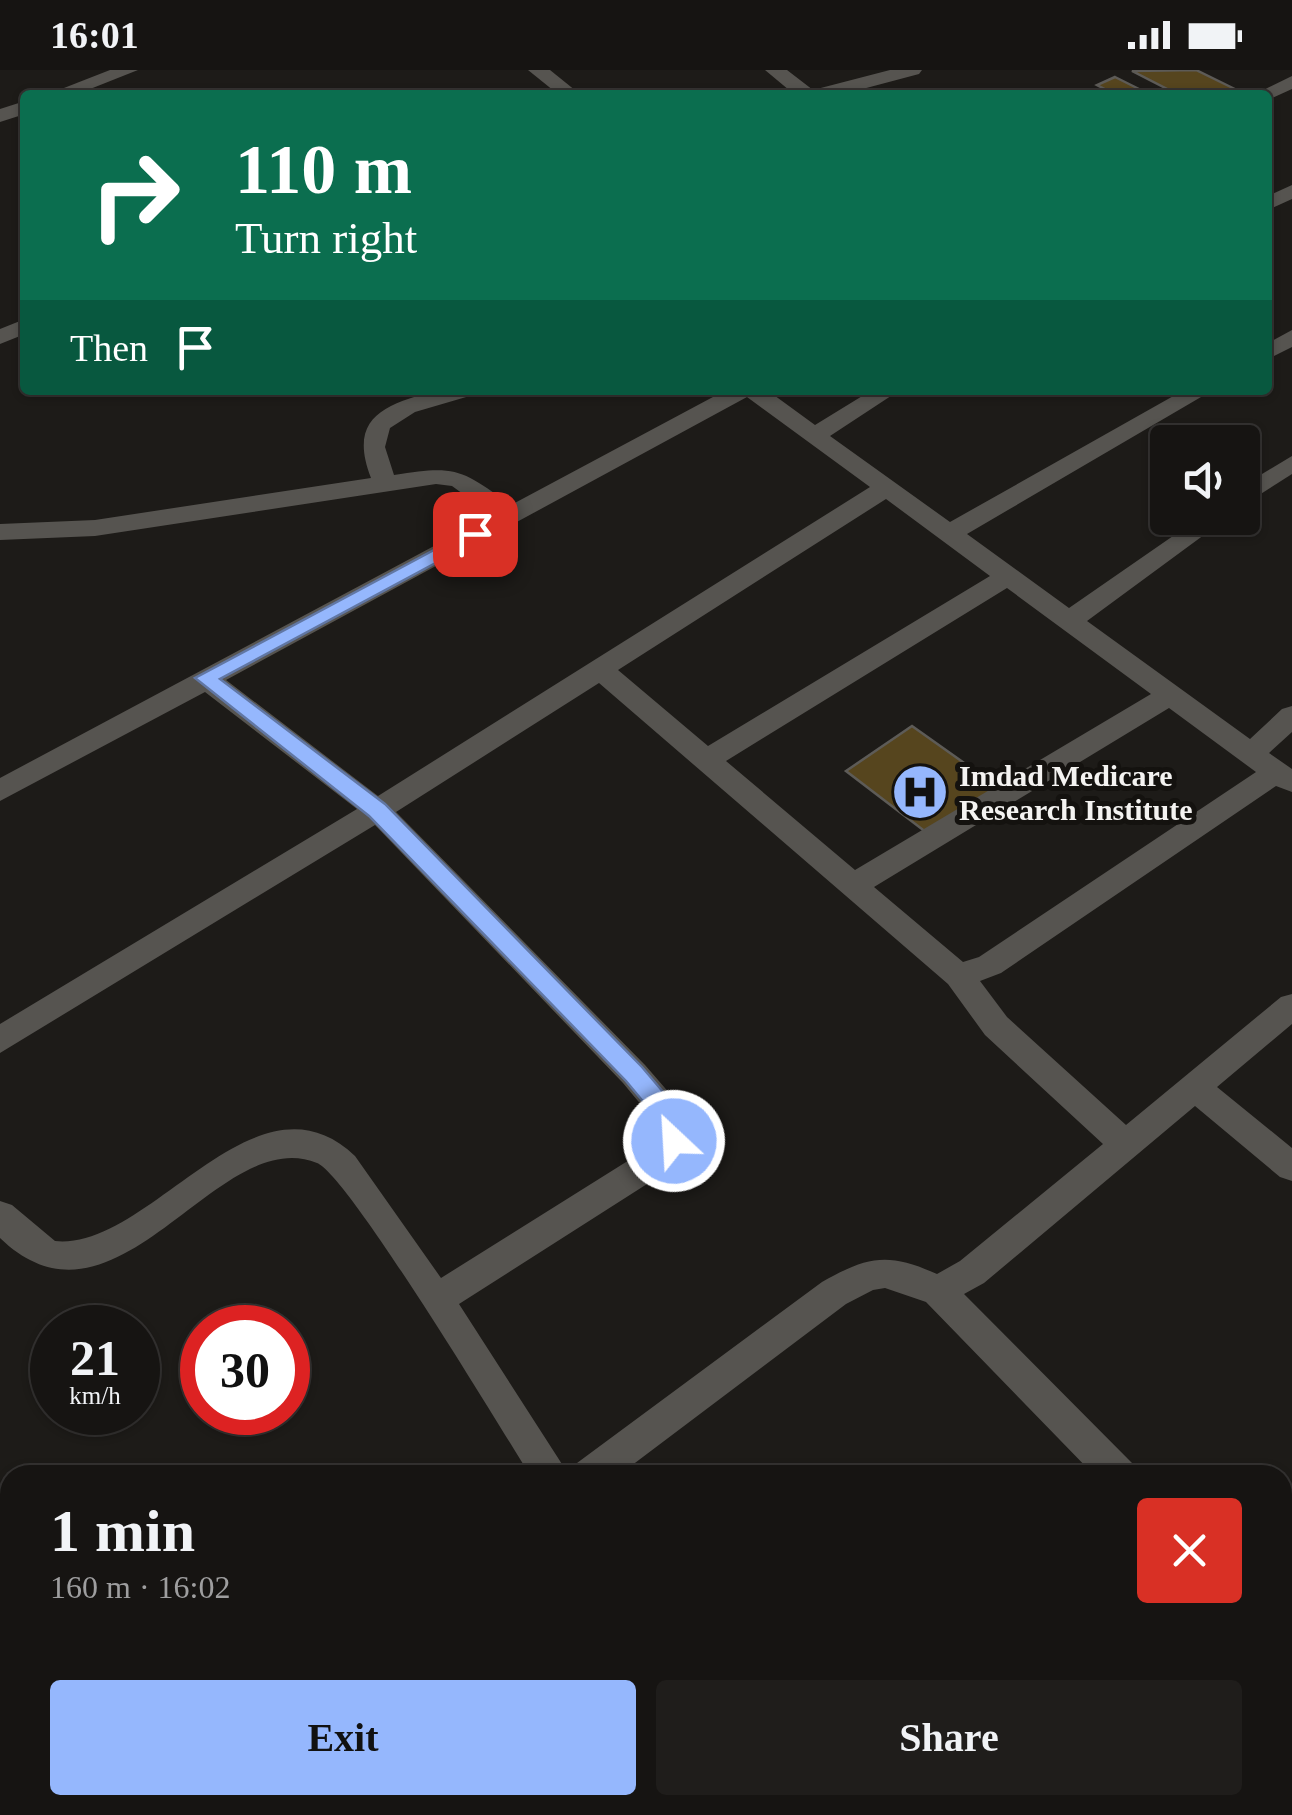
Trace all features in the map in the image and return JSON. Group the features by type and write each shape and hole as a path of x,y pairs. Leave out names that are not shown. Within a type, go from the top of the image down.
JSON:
{"street":[{"path":"63,70 79,87"},
{"path":"70,90 128,70"},
{"path":"538,70 564,90"},
{"path":"774,70 800,90"},
{"path":"837,90 912,70"},
{"path":"386,485 372,446 375,429 388,416 450,395"},
{"path":"0,791 734,395"},
{"path":"759,395 1284,778 990,965 959,976"},
{"path":"815,435 880,395"},
{"path":"948,534 1192,395"},
{"path":"1260,485 1292,463"},
{"path":"0,532 96,528 436,476 459,479 508,516"},
{"path":"0,1040 377,810 886,488"},
{"path":"1071,620 1191,535"},
{"path":"706,760 1008,576"},
{"path":"600,670 959,976 996,1026 1126,1146"},
{"path":"205,678 377,810 634,1074 673,1120 674,1141 646,1166 437,1299"},
{"path":"854,885 1170,695"},
{"path":"1251,754 1292,716"},
{"path":"938,1292 972,1272 1292,1006"},
{"path":"1195,1087 1292,1168"},
{"path":"0,1215 16,1234 58,1257 93,1252 247,1156 288,1140 328,1151 367,1196 545,1465"},
{"path":"603,1465 834,1293 868,1272 900,1273 938,1292 1109,1465"}],"building":[{"path":"1196,70 1237,90 1169,90 1132,71"},
{"path":"1115,77 1141,90 1106,90 1097,85"},
{"path":"912,726 998,787 931,836 846,771"}],"place":[{"name":"Imdad Medicare Research Institute","path":"920,792"}],"route":[{"path":"475,534 205,678 377,810 634,1074 673,1120 674,1141"}]}
